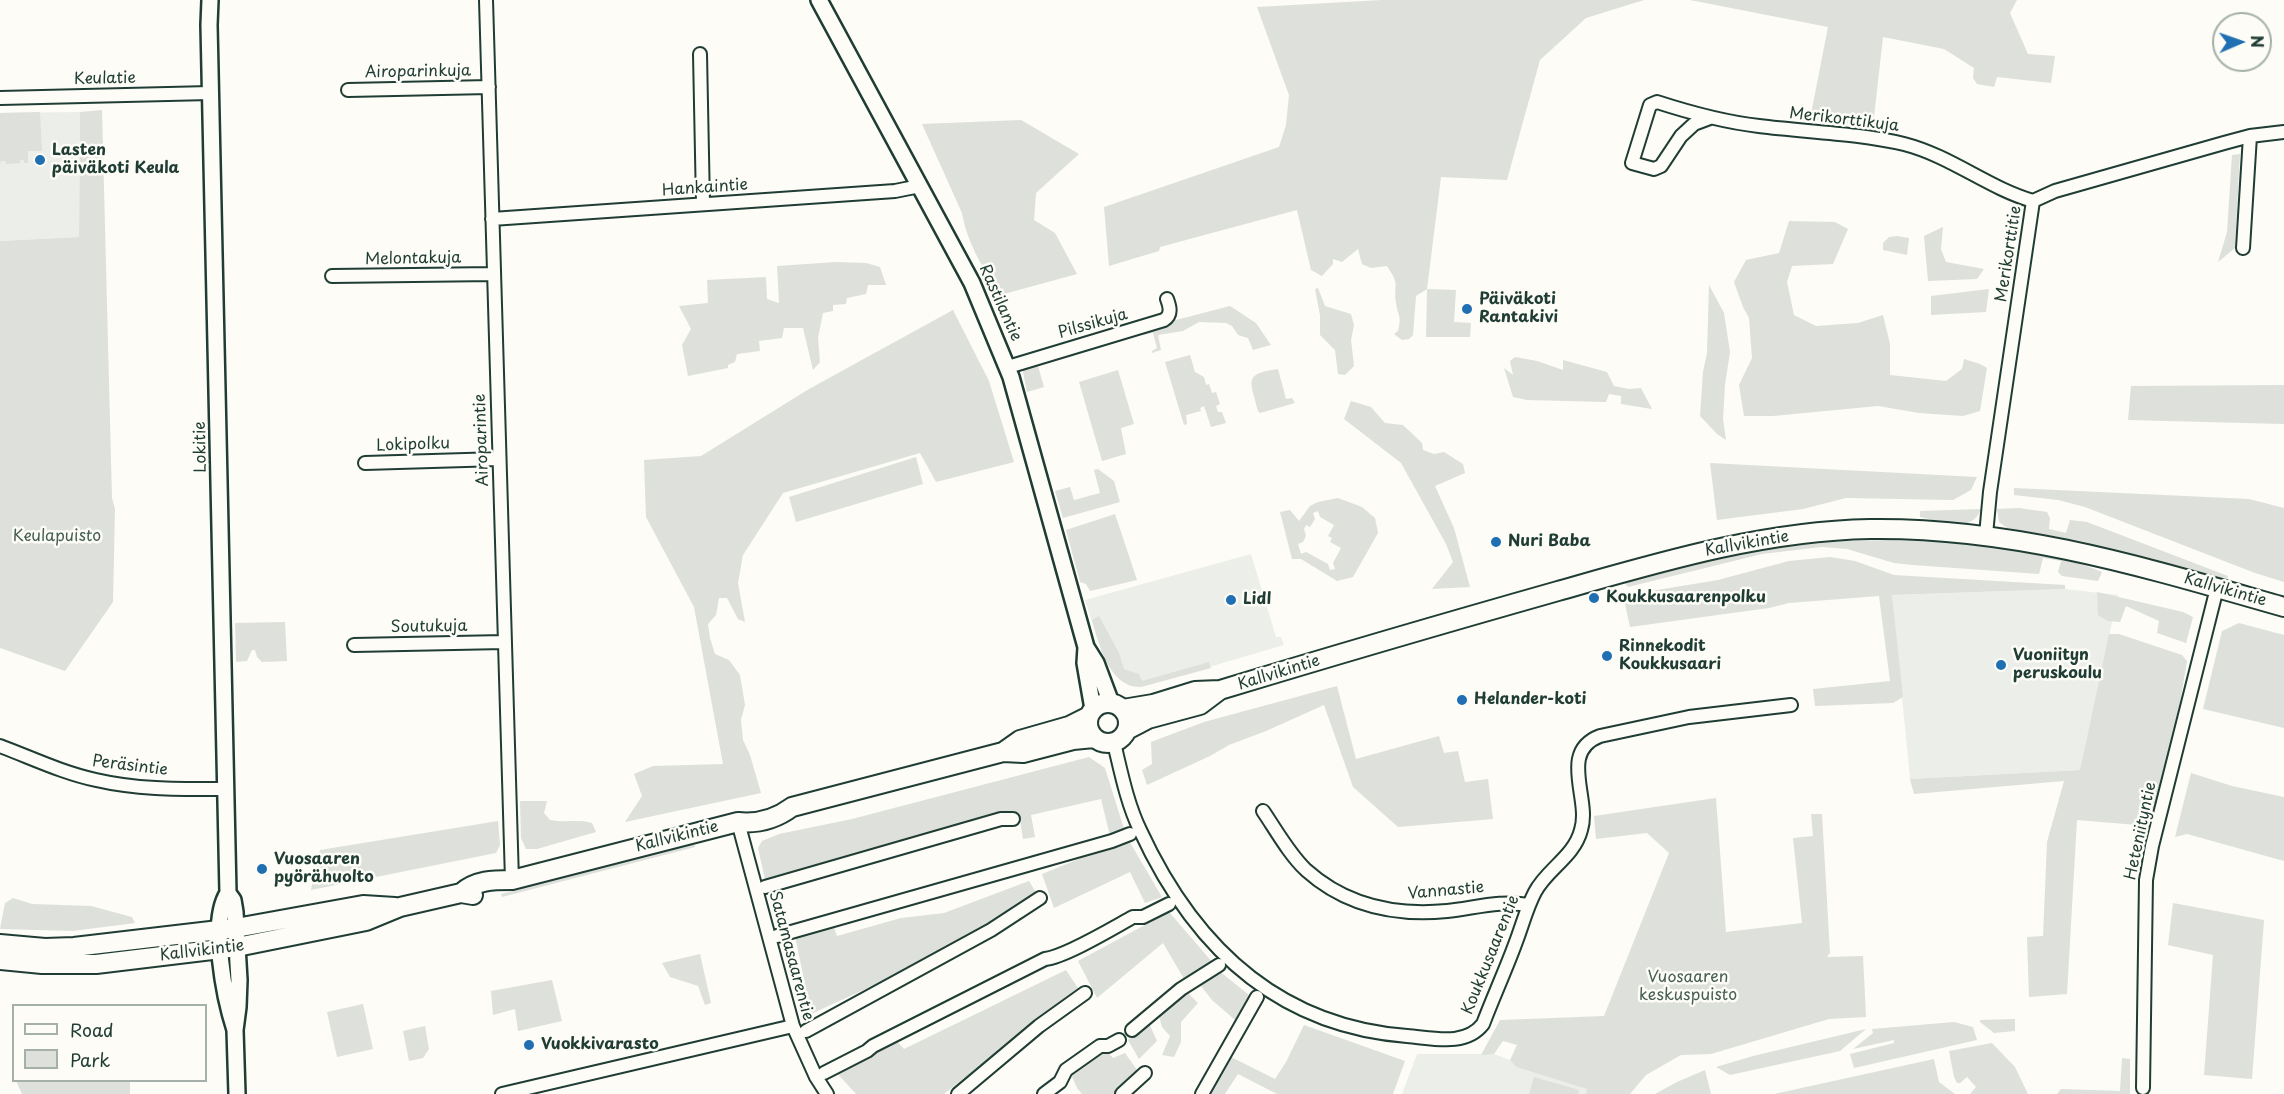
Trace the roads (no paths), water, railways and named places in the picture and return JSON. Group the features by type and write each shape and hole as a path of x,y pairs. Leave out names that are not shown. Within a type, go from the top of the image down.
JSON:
{"main road":[{"name":"Kallvikintie","path":"1117,706 1153,704 1195,691 1220,690 1511,604 1711,549 1779,537 1868,529 1986,535 2078,551 2284,607"},
{"name":"Kallvikintie","path":"1121,736 1148,719 1200,705 1220,690"},
{"path":"1103,703 1117,706 1128,719 1121,736 1104,743 1094,738 1088,728 1091,713 1103,703"},
{"name":"Kallvikintie","path":"1003,752 1020,740 1069,726 1091,713"},
{"name":"Kallvikintie","path":"0,960 42,964 96,964 229,948 366,921 400,907 461,893 473,895 492,891 512,880 738,822 752,823 780,816 792,807 1003,752 1023,753 1073,740 1094,738"},
{"name":"Kallvikintie","path":"0,944 45,948 74,947 228,929 363,905 400,907"}],"street":[{"name":"Lokitie","path":"210,0 210,93 228,893 233,900 228,929 229,948 239,996 235,1030 237,1094"},
{"name":"Airoparintie","path":"486,0 512,880"},
{"name":"Rastilantie","path":"819,0 972,283 1008,367 1086,647 1117,706"},
{"path":"700,54 704,204"},
{"name":"Airoparinkuja","path":"348,90 489,87"},
{"name":"Keulatie","path":"0,98 210,93"},
{"name":"Merikorttikuja","path":"1710,118 1694,124 1681,136 1661,166 1654,169 1632,163 1652,103 1657,102 1710,118 1906,145 1940,157 2014,196 2033,201"},
{"name":"Merikorttitie","path":"1986,535 1990,492 2033,201 2055,191 2250,136 2284,132"},
{"path":"2243,248 2250,136"},
{"name":"Hankaintie","path":"492,219 895,191 920,186"},
{"name":"Melontakuja","path":"333,276 494,274"},
{"name":"Pilssikuja","path":"1008,367 1164,320 1170,311 1167,299"},
{"name":"Lokipolku","path":"365,463 499,459"},
{"name":"Heteniityntie","path":"2143,1088 2146,880 2154,837 2217,588"},
{"name":"Soutukuja","path":"354,645 504,642"},
{"name":"Rastilantie","path":"1086,647 1085,663 1091,713"},
{"name":"Koukkusaarentie","path":"1121,736 1122,775 1140,830 1191,917 1245,975 1284,1001 1347,1027 1384,1034 1454,1039 1472,1035 1483,1024 1538,886 1568,854 1581,831 1584,818 1578,764 1580,754 1590,740 1689,717 1791,705"},
{"name":"Peräsintie","path":"0,746 78,775 111,783 138,787 226,789"},
{"name":"Vannastie","path":"1263,811 1305,870 1345,897 1360,904 1418,912 1451,910 1502,902 1529,905"},
{"path":"765,887 1001,819 1013,819"},
{"name":"Satamasaarentie","path":"738,822 793,1026 816,1077 827,1094"},
{"path":"777,936 1130,834"},
{"path":"806,1031 991,930 1040,898"},
{"path":"824,1073 1045,959 1075,947 1133,917 1143,916 1169,904"},
{"path":"1132,1030 1181,989 1219,964"},
{"path":"958,1094 1039,1026 1085,993"},
{"path":"1202,1094 1257,997"},
{"path":"502,1094 793,1026"},
{"path":"1044,1094 1060,1082 1066,1070 1100,1046 1108,1046 1119,1040"},
{"path":"1122,1094 1145,1073"}],"place":[{"name":"Lasten päiväkoti Keula","path":"40,160"},
{"name":"Päiväkoti Rantakivi","path":"1467,309"},
{"name":"Nuri Baba","path":"1496,542"},
{"name":"Koukkusaarenpolku","path":"1594,598"},
{"name":"Lidl","path":"1231,600"},
{"name":"Rinnekodit Koukkusaari","path":"1607,656"},
{"name":"Vuoniityn peruskoulu","path":"2001,665"},
{"name":"Helander-koti","path":"1462,700"},
{"name":"Vuosaaren pyörähuolto","path":"262,869"},
{"name":"Vuokkivarasto","path":"529,1045"}],"park label":[{"name":"Keulapuisto","path":"57,537"},
{"name":"Vuosaaren keskuspuisto","path":"1688,987"}]}
